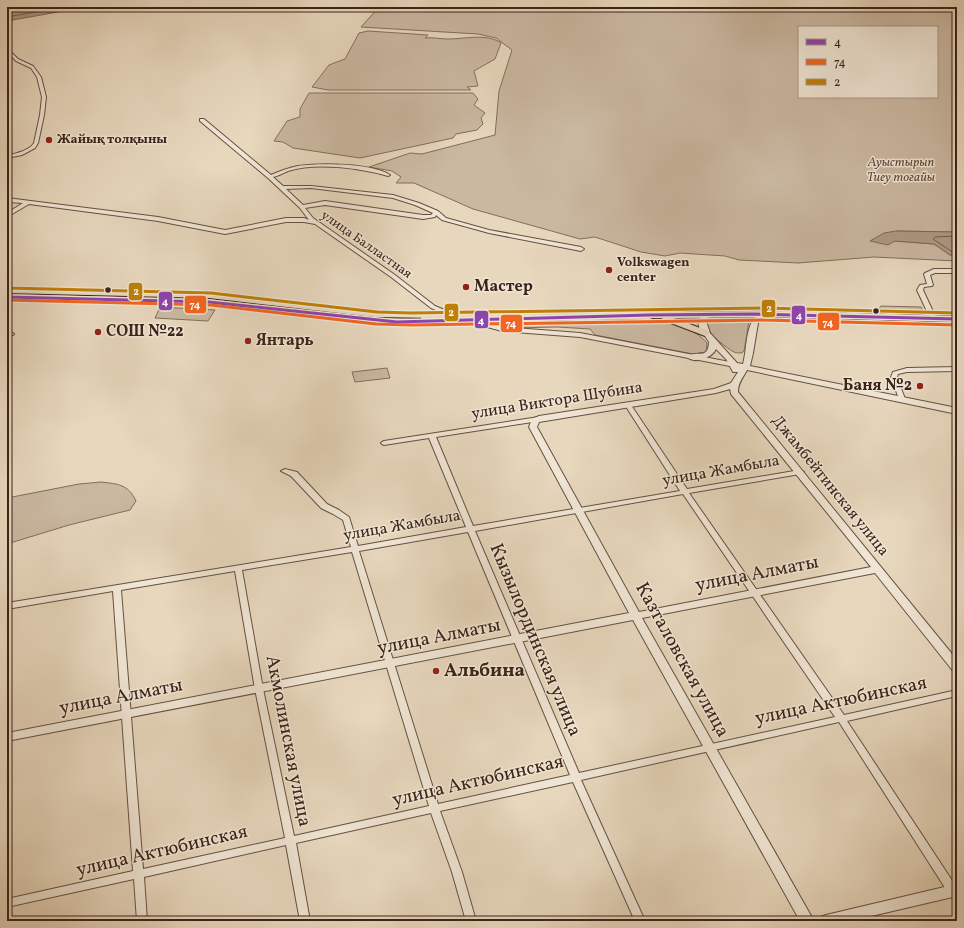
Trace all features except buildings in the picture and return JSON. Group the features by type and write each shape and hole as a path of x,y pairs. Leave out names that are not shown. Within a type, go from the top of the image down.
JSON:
{"main road":[{"path":"7,296 212,299 377,318 425,319 764,314 957,319"},
{"path":"7,296 210,302 374,321 435,322 649,315 670,319 705,333"}],"street":[{"path":"7,49 17,60 32,68 39,77 44,97 42,115 34,148 20,154 7,157"},
{"name":"улица Балластная","path":"202,120 270,176 302,207 311,219 393,276 421,299 452,316 502,329 580,335 735,365"},
{"path":"270,176 288,169 343,165 381,171 388,175"},
{"path":"281,188 311,187 372,194 417,204 436,212 444,219 489,231 581,249"},
{"path":"7,200 158,219 225,232 286,220 304,220 322,227"},
{"path":"7,215 27,202"},
{"path":"302,207 325,203 423,217 433,216 436,212"},
{"path":"933,318 920,290 922,286 930,285 927,274 934,270 957,271"},
{"path":"707,314 702,321 702,327 705,333 735,365 738,376"},
{"path":"733,385 738,376 746,367 754,324 757,318 764,314"},
{"path":"691,357 706,356 711,353 714,341"},
{"path":"735,365 957,411"},
{"path":"902,399 894,377 895,373 907,370 957,370"},
{"name":"улица Виктора Шубина","path":"384,443 716,391 733,385"},
{"name":"Джамбейтинская улица","path":"733,385 734,392 739,399 747,406 957,668"},
{"path":"628,405 684,491 842,718 955,891 826,921"},
{"name":"Казталовская улица","path":"539,418 533,423 534,429 636,616 807,921"},
{"name":"Кызылординская улица","path":"432,436 469,529 575,777 640,921"},
{"path":"285,471 294,474 324,506 346,519 434,808 457,872 471,921"},
{"name":"улица Жамбыла","path":"7,606 355,549 800,472"},
{"name":"Акмолинская улица","path":"238,568 259,689 305,921"},
{"name":"улица Алматы","path":"7,737 517,640 878,569"},
{"path":"117,588 142,921"},
{"name":"улица Актюбинская","path":"7,903 957,692"}],"green space":[{"name":"Ауыстырып Тиеу тоғайы","path":"379,7 957,7 957,232 896,231 895,241 934,244 950,255 957,255 957,261 874,257 798,263 739,260 725,256 680,253 665,256 641,252 595,237 580,239 473,209 414,183 396,183 401,177 392,171 369,167 410,153 422,154 495,135 499,91 512,50 496,38 478,34 361,27"},
{"path":"368,31 428,35 425,38 448,39 483,37 501,43 495,59 474,71 478,86 467,87 471,90 328,90 312,87 329,65 345,59 359,33"},
{"path":"309,93 473,93 478,99 474,105 485,113 481,118 483,124 477,130 456,134 453,138 360,158 293,148 283,142 274,141 287,121 300,117 300,109"},
{"path":"881,306 921,307 923,311 878,310"},
{"path":"160,307 215,310 208,321 155,318"},
{"path":"739,316 746,318 749,321 744,351 742,353 735,353 714,337 708,331 707,326 709,319 715,317"},
{"path":"646,320 680,326 695,333 707,343 706,352 693,354 595,335 590,329 557,327 511,328 492,324"},
{"path":"387,368 390,378 355,382 352,372"},
{"path":"101,482 117,484 130,491 136,501 130,510 69,525 7,544 7,498 79,484"}],"water":[{"path":"7,7 86,7 7,21"},
{"path":"896,231 957,232 957,255 950,255 934,244 895,241 888,245 870,241 884,233"}],"transit line":[{"name":"2","path":"7,288 211,293 377,312 411,313 764,308 957,313"},
{"name":"4","path":"7,297 209,302 397,322 649,315 754,314 957,319"},
{"name":"74","path":"7,300 211,305 376,324 411,325 764,320 957,325"}],"place":[{"name":"Жайық толқыны","path":"49,140"},
{"name":"Volkswagen center","path":"609,270"},
{"name":"Мастер","path":"466,287"},
{"name":"СОШ №22","path":"98,332"},
{"name":"Янтарь","path":"248,341"},
{"name":"Баня №2","path":"920,386"},
{"name":"Альбина","path":"436,671"}]}
